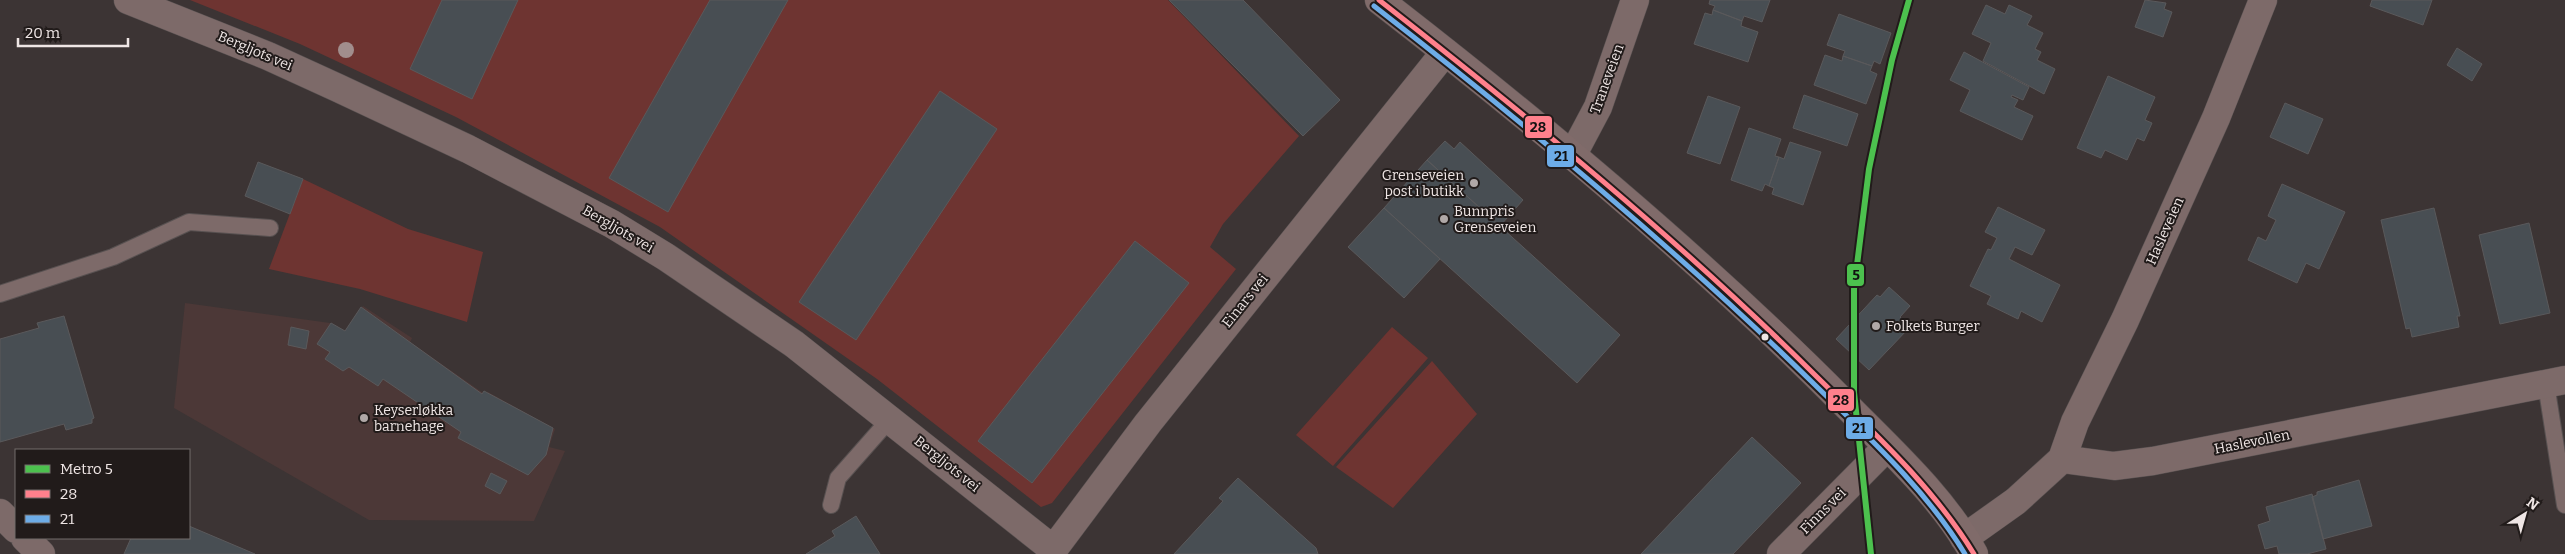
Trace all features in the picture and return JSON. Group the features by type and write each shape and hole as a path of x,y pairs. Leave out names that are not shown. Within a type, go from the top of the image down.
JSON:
{"main road":[{"path":"1379,0 1572,156 1798,358 1886,446 1948,515 1969,546"}],"street":[{"name":"Bergljots vei","path":"128,0 268,56 338,88 468,149 612,224 794,344 890,419 1052,552"},
{"name":"Traneveien","path":"1572,156 1598,107 1635,0"},
{"name":"Hasleveien","path":"2062,459 2075,422 2125,320 2216,118 2263,0"},
{"name":"Einars vei","path":"1052,552 1148,423 1445,52"},
{"name":"Haslevollen","path":"2062,459 2114,466 2153,461 2556,382"},
{"name":"Finns vei","path":"1781,554 1886,446"},
{"path":"1969,546 2062,459"},
{"path":"0,513 15,528"},
{"path":"26,539 41,554"}],"lane":[{"path":"0,294 113,257 189,222 270,228"},
{"path":"2556,382 2565,505"},
{"path":"832,505 838,478 890,419"}],"shaded area":[{"path":"190,0 1168,0 1299,136 1223,224 1210,247 1236,269 1052,503 1041,507 877,379 660,227 456,117 300,44"},
{"path":"303,179 408,229 483,252 467,322 360,289 269,269"},
{"name":"Keyserløkka barnehage","path":"185,303 330,323 344,332 363,306 412,338 410,342 486,395 488,392 555,429 549,447 565,451 534,521 369,520 174,408"},
{"path":"1392,327 1428,358 1333,466 1296,435"},
{"path":"1432,361 1477,414 1393,508 1336,467"}],"building":[{"path":"442,0 518,0 472,99 410,69"},
{"path":"710,0 788,0 668,212 609,178"},
{"path":"1169,0 1243,0 1340,100 1303,136"},
{"path":"1710,0 1770,0 1762,22 1744,16 1742,21 1713,10 1715,6 1709,4"},
{"path":"2145,0 2166,3 2164,9 2172,12 2163,37 2135,27"},
{"path":"2372,0 2432,0 2423,25 2370,6"},
{"path":"1986,5 2005,14 2009,5 2032,16 2027,25 2043,33 2035,49 2041,52 2037,60 2055,69 2044,94 1983,61 1991,43 1972,34"},
{"path":"1713,10 1742,21 1741,26 1758,32 1748,62 1694,44 1705,13 1712,15"},
{"path":"1839,14 1891,33 1880,64 1874,61 1872,66 1843,56 1845,51 1827,45"},
{"path":"2457,48 2482,64 2472,81 2447,65"},
{"path":"1964,52 2029,87 2023,100 2012,95 2011,97 2018,100 2014,107 2033,116 2022,140 1960,111 1970,90 1950,80"},
{"path":"1825,55 1842,61 1843,56 1872,66 1870,71 1877,74 1866,104 1814,85"},
{"path":"2108,76 2155,97 2145,120 2152,123 2144,141 2137,138 2127,160 2105,150 2101,158 2077,148"},
{"path":"940,91 997,129 856,340 799,302"},
{"path":"1804,95 1858,114 1847,146 1793,128"},
{"path":"1708,96 1740,107 1720,164 1687,153"},
{"path":"2285,103 2323,119 2308,154 2270,137"},
{"path":"1749,128 1781,139 1775,156 1779,157 1769,186 1765,184 1762,191 1731,180"},
{"path":"1445,141 1454,149 1460,142 1523,200 1500,226 1427,160"},
{"path":"1790,142 1821,152 1803,205 1772,194 1774,188 1769,186 1779,157 1784,159"},
{"path":"1427,160 1620,335 1577,383 1384,208"},
{"path":"258,162 303,179 290,214 245,196"},
{"path":"2282,184 2345,212 2319,269 2306,263 2297,283 2248,260 2258,237 2266,241 2276,220 2268,216"},
{"path":"1998,207 2045,230 2032,255 2015,247 2009,259 2060,285 2042,322 2021,311 2018,319 1987,304 1991,296 1970,286 1988,249 1991,250 1997,238 1985,232"},
{"path":"1384,208 1440,259 1404,298 1348,247"},
{"path":"2434,208 2460,316 2457,316 2459,327 2412,337 2410,328 2406,329 2381,220"},
{"path":"2529,223 2550,313 2500,324 2479,235"},
{"path":"1135,241 1189,283 1032,483 978,441"},
{"name":"Folkets Burger","path":"1889,287 1910,306 1900,317 1903,320 1901,323 1908,329 1869,370 1836,339 1877,295 1880,297"},
{"path":"361,307 482,394 484,391 553,428 546,455 528,475 458,438 461,432 383,379 378,386 349,367 343,371 325,359 330,352 317,344 331,323 345,331"},
{"path":"64,316 94,418 92,423 66,430 64,424 0,442 0,339 39,328 37,323"},
{"path":"291,327 309,331 306,349 288,345"},
{"path":"1752,437 1801,483 1733,554 1641,554"},
{"path":"491,473 507,481 500,494 485,486"},
{"path":"1238,478 1316,548 1318,554 1174,554 1223,501 1219,498"},
{"path":"2359,480 2372,526 2323,539 2312,497 2317,495 2317,492"},
{"path":"2312,494 2326,549 2307,554 2279,554 2277,546 2265,549 2258,525 2270,521 2266,507"},
{"path":"856,516 880,554 806,554 835,536 832,531"},
{"path":"190,526 255,554 124,554 131,539 190,539"}],"metro line":[{"name":"5","path":"1871,554 1854,392 1854,289 1869,169 1892,60 1909,0"}],"transit line":[{"name":"28","path":"1379,0 1492,89 1710,275 1900,459 1939,505 1974,554"},
{"name":"21","path":"1374,6 1543,141 1653,235 1760,332 1894,463 1932,507 1965,554"}],"place":[{"name":"Grenseveien post i butikk","path":"1474,183"},
{"name":"Bunnpris Grenseveien","path":"1444,219"},
{"name":"Folkets Burger","path":"1876,326"},
{"name":"Keyserløkka barnehage","path":"364,418"}]}
